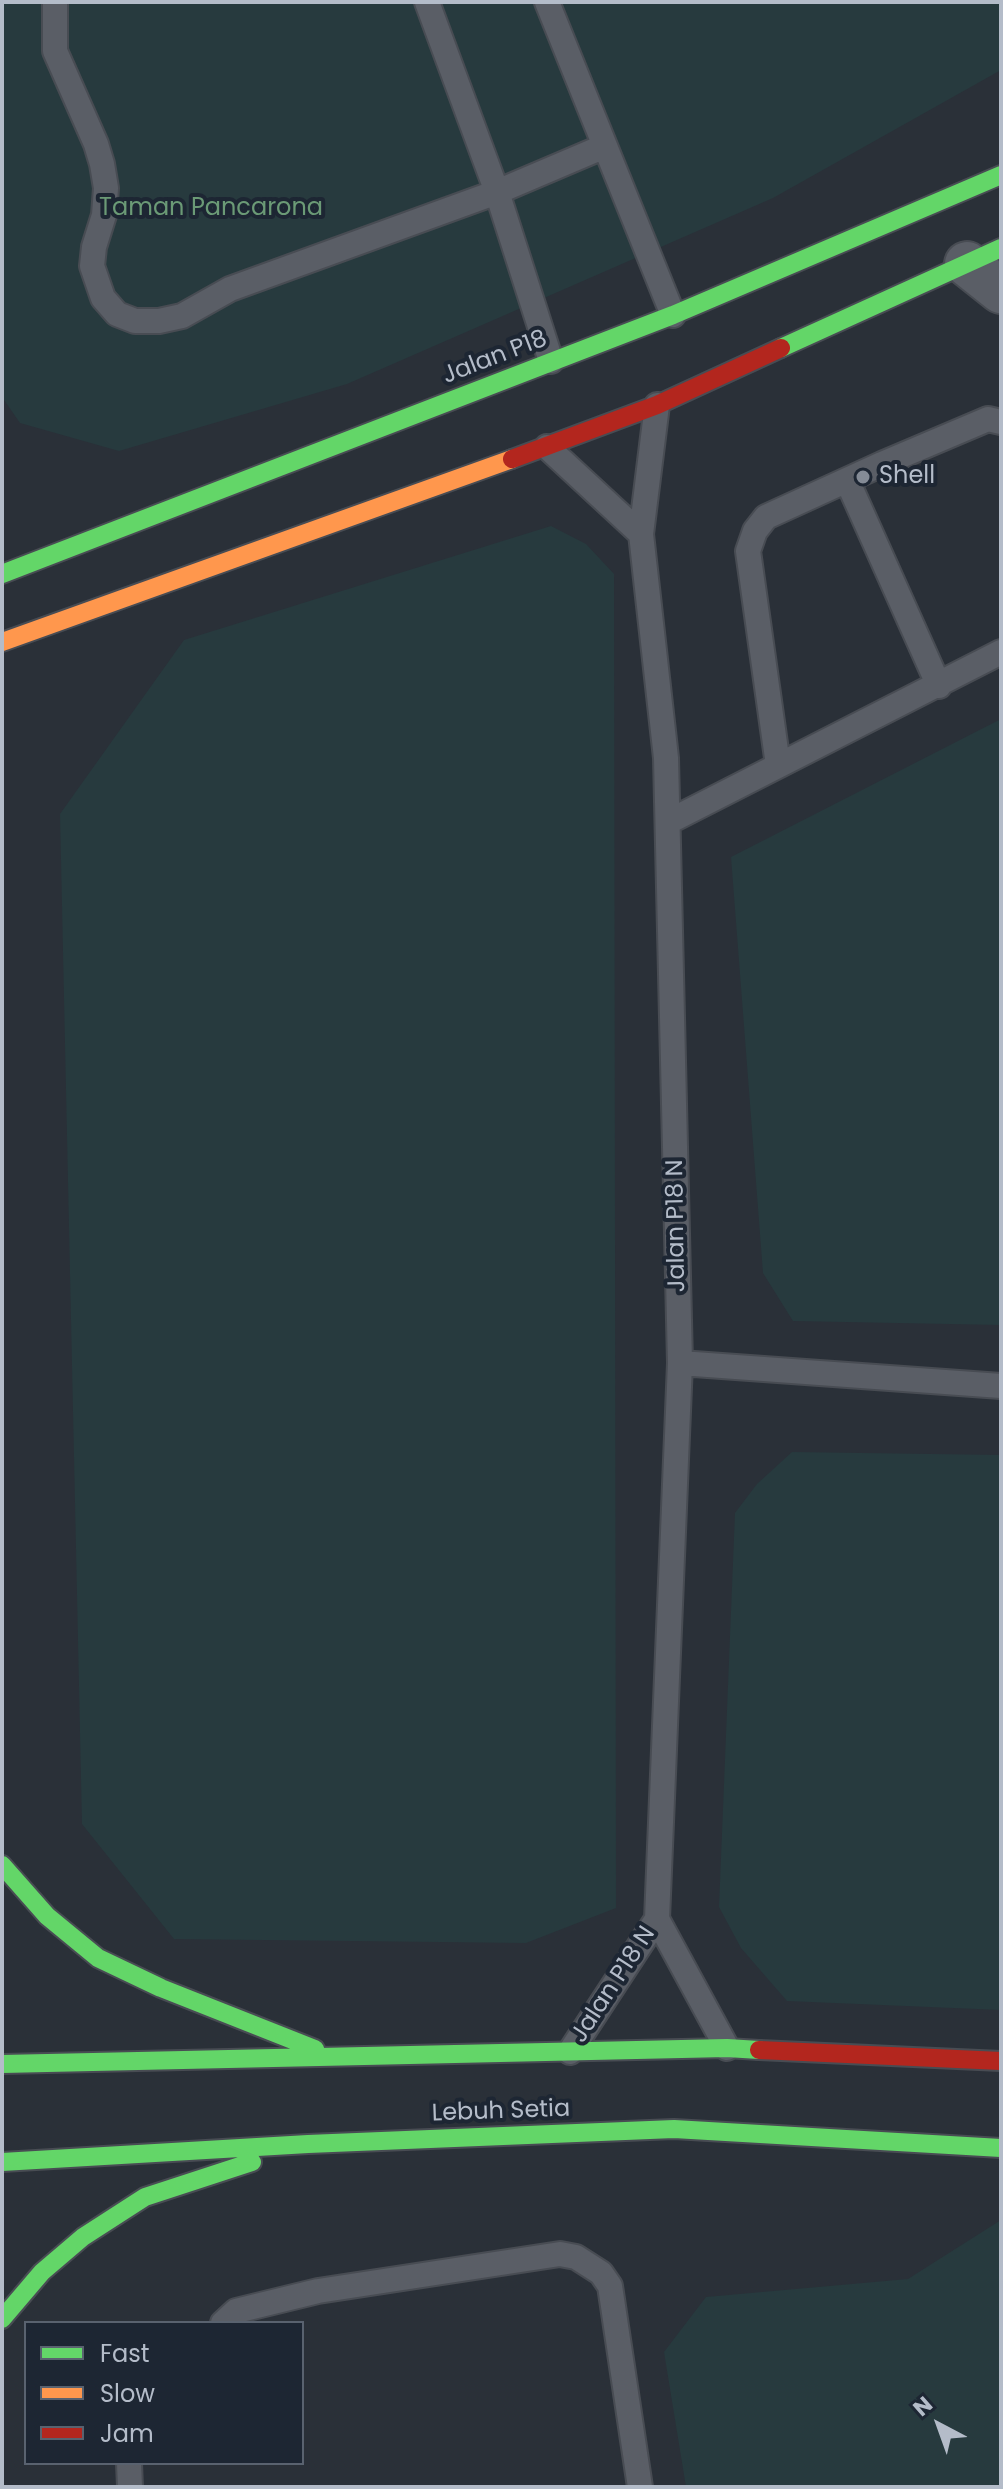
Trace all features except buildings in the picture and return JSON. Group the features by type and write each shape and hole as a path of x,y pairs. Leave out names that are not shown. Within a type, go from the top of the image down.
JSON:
{"main road":[{"name":"Jalan P18","path":"2,574 673,315 1001,175"},
{"path":"2,642 657,405 984,256"},
{"path":"2,1865 47,1916 98,1958 161,1988 334,2057"},
{"path":"2,2064 727,2048 1001,2061"},
{"name":"Lebuh Setia","path":"2,2162 308,2144 674,2129 1001,2148"},
{"path":"2,2319 42,2272 83,2237 145,2197 308,2144"}],"street":[{"path":"984,256 1001,291"}],"lane":[{"path":"55,2 55,51 96,144 106,188 104,215 94,247 92,266 96,283 103,298 117,314 135,321 159,321 182,316 230,289 497,192 605,146"},
{"path":"427,2 497,192 551,361"},
{"path":"547,2 673,315"},
{"name":"Jalan P18 N","path":"570,2052 657,1919 680,1363 666,758 641,534 657,405"},
{"path":"778,765 748,551 755,531 766,517 847,480 988,419 1001,422"},
{"path":"547,447 641,534"},
{"path":"847,480 939,686"},
{"path":"668,822 1001,652"},
{"path":"680,1363 1001,1386"},
{"name":"Jalan P18 N","path":"657,1919 727,2048"},
{"path":"225,2321 236,2311 318,2291 560,2254 576,2257 591,2265 610,2286 640,2487"},
{"path":"129,2465 130,2487"}],"green space":[{"name":"Taman Pancarona","path":"2,2 1001,2 1001,70 773,198 347,384 119,451 20,423 2,397"},
{"path":"551,526 586,544 614,574 616,1908 526,1943 174,1939 82,1824 60,814 184,640"},
{"path":"1001,719 1001,1325 793,1321 763,1273 731,857"},
{"path":"792,1452 1001,1455 1001,2010 787,2001 741,1948 719,1907 735,1513 757,1484"},
{"path":"1001,2220 1001,2487 686,2487 664,2352 706,2297 908,2279"}],"traffic: fast":[{"path":"2,574 673,315 1001,175"},
{"path":"781,348 1001,248"},
{"path":"2,1865 47,1916 98,1958 161,1988 315,2049"},
{"path":"2,2064 727,2048 759,2050"},
{"path":"2,2162 308,2144 674,2129 1001,2148"},
{"path":"2,2319 42,2272 83,2237 145,2197 252,2162"}],"traffic: slow":[{"path":"2,642 512,459"}],"traffic: jam":[{"path":"512,459 657,405 781,348"},
{"path":"759,2050 1001,2061"}],"place":[{"name":"Shell","path":"863,477"}]}
